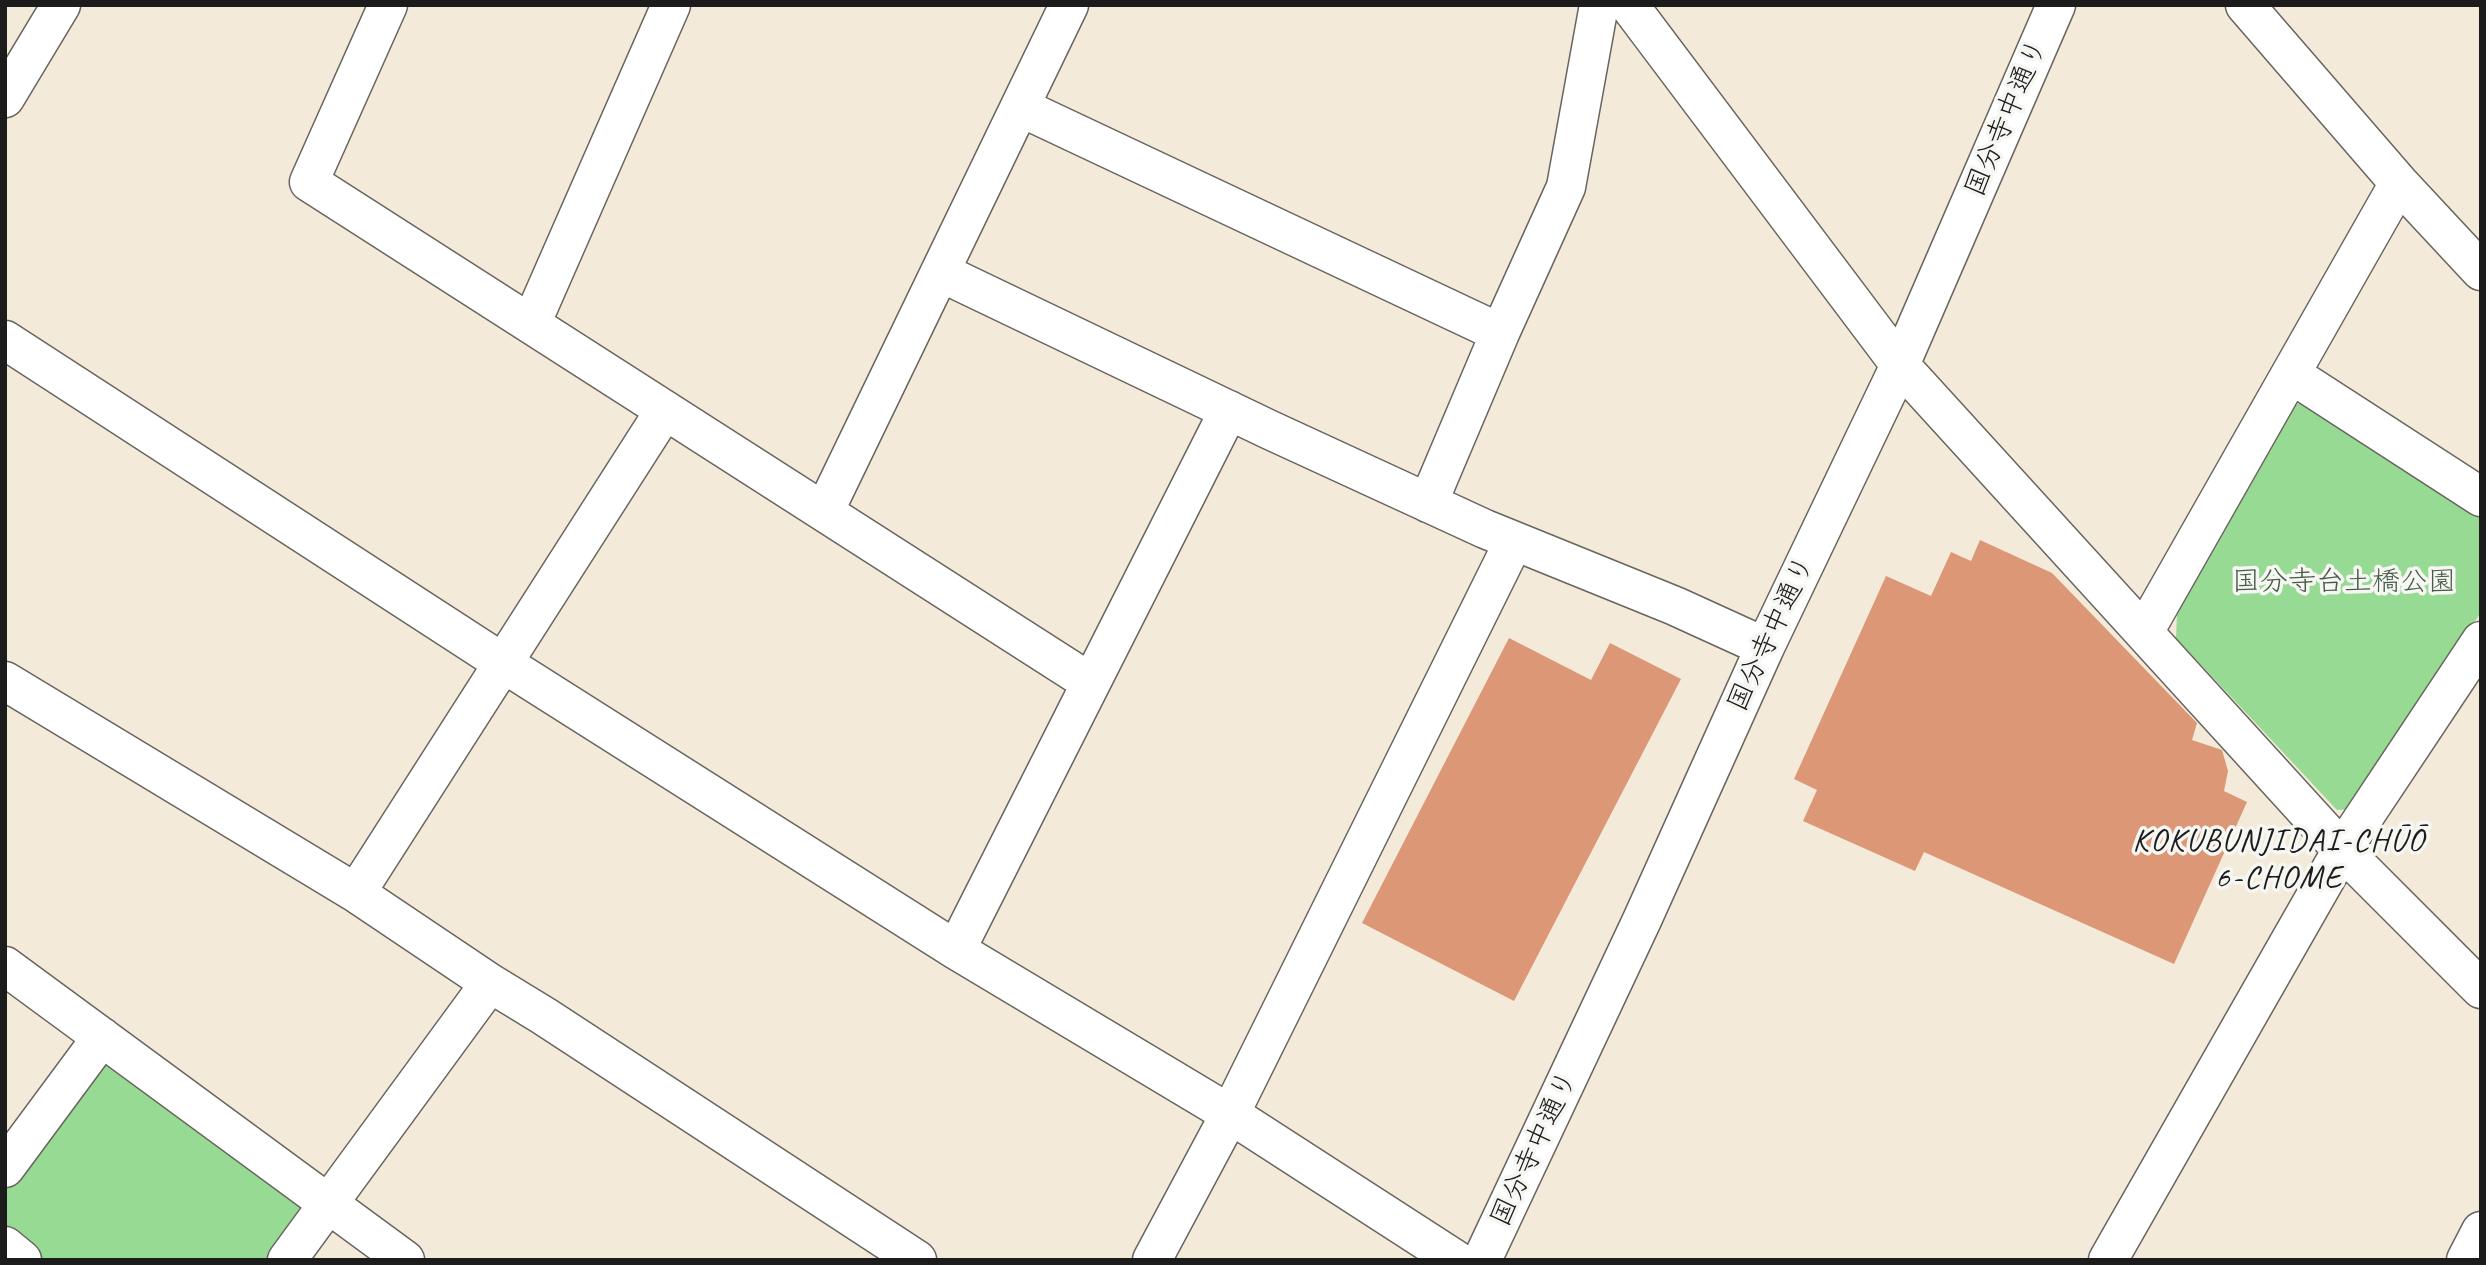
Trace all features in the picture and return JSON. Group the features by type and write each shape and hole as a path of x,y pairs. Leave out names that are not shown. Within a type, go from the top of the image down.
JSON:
{"street":[{"path":"5,98 61,5"},
{"path":"388,5 309,182 1091,683"},
{"path":"531,324 671,5"},
{"path":"1428,503 1566,187 1599,5"},
{"path":"1629,5 1899,365 2342,850 2481,989"},
{"name":"国分寺中通り","path":"1482,1260 1642,920 1765,647 1899,365 2056,5"},
{"path":"2245,5 2399,183 2481,271"},
{"path":"824,512 1020,107 1063,7"},
{"path":"1020,107 1500,333"},
{"path":"2144,632 2399,183"},
{"path":"940,272 1428,503 1675,606 1765,647"},
{"path":"5,340 503,663 956,950 1230,1114 1456,1260"},
{"path":"2291,374 2481,497"},
{"path":"356,893 665,410"},
{"path":"956,950 1229,410"},
{"path":"1152,1260 1230,1114 1514,541"},
{"path":"2108,1260 2342,850 2481,641"},
{"path":"5,681 356,893 916,1260"},
{"path":"5,966 405,1260"},
{"path":"287,1260 490,983"},
{"path":"5,1168 102,1037"},
{"path":"2466,1260 2481,1231"},
{"path":"5,1246 22,1260"}],"green space":[{"name":"国分寺台土橋公園","path":"2310,400 2481,512 2481,612 2354,809 2337,810 2176,638 2177,614 2294,405"},
{"path":"102,1037 329,1203 287,1260 22,1260 5,1246 5,1168"}],"building":[{"path":"1980,540 2052,573 2197,723 2192,740 2222,750 2228,771 2224,791 2247,802 2174,964 1924,852 1915,871 1803,821 1817,790 1794,779 1886,576 1931,596 1951,552 1971,561"},
{"path":"1509,638 1591,680 1610,643 1681,679 1514,1001 1362,923"}],"district":[{"name":"KOKUBUNJIDAI-CHŪŌ 6-CHOME","path":"2279,860"}]}
